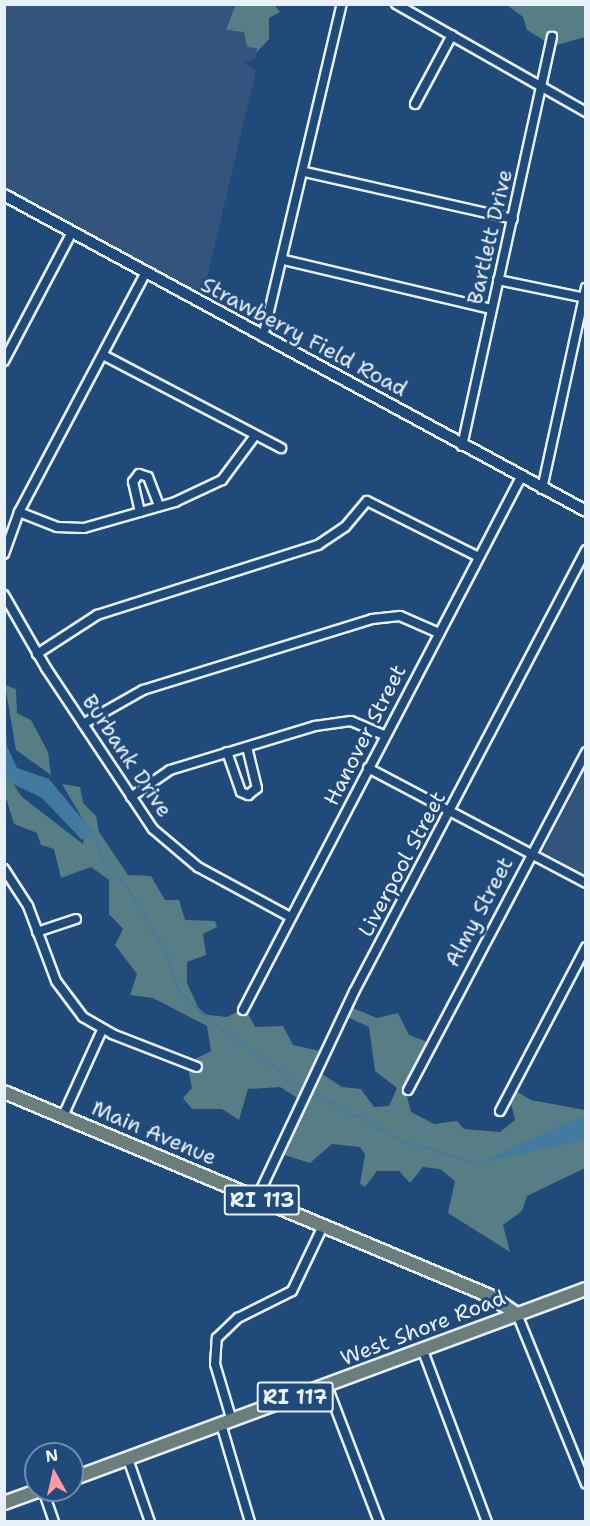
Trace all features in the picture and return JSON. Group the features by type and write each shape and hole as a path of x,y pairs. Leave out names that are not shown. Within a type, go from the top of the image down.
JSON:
{"main road":[{"name":"Main Avenue","path":"4,1092 490,1296 518,1314"},
{"name":"West Shore Road","path":"84,1474 423,1351 585,1289"},
{"path":"4,1503 24,1496"}],"street":[{"path":"262,337 285,260 342,4"},
{"path":"396,4 542,84 585,112"},
{"path":"415,104 452,35"},
{"name":"Bartlett Drive","path":"462,446 552,37"},
{"path":"305,172 513,219"},
{"name":"Strawberry Field Road","path":"4,195 71,234 585,511"},
{"path":"4,361 71,234"},
{"path":"285,260 491,309"},
{"path":"5,552 19,512 145,274"},
{"path":"498,280 584,298"},
{"path":"542,489 585,288"},
{"path":"103,355 254,436 281,448"},
{"path":"19,512 75,528 159,506 222,480 254,436"},
{"path":"140,512 134,482 140,474 148,477 159,506"},
{"name":"Hanover Street","path":"243,1010 384,735 521,477"},
{"path":"37,654 97,615 318,545 345,527 361,506 375,500 478,557"},
{"name":"Liverpool Street","path":"257,1198 344,1012 585,550"},
{"name":"Burbank Drive","path":"4,595 37,654 131,798 185,857 290,917"},
{"path":"83,724 143,690 372,619 400,616 439,633"},
{"path":"131,798 161,774 227,752 340,721 384,735"},
{"path":"227,752 241,792 248,795 257,788 247,747"},
{"name":"Almy Street","path":"408,1090 585,752"},
{"path":"368,768 585,883"},
{"path":"4,869 23,895 59,986 102,1030 197,1067"},
{"path":"37,932 76,919"},
{"path":"500,1111 585,947"},
{"path":"63,1116 102,1030"},
{"path":"250,1521 215,1364 217,1338 238,1318 292,1291 323,1226"},
{"path":"518,1314 585,1484"},
{"path":"423,1351 487,1521"},
{"path":"327,1386 380,1521"},
{"path":"128,1458 150,1521"},
{"path":"46,1502 54,1521"}],"shaded area":[{"path":"4,5 236,5 226,30 244,32 257,48 255,58 245,63 256,71 206,282 197,300 5,195"},
{"path":"4,702 7,746 17,768 49,779 93,832 82,840 42,798 9,782 5,771"},
{"path":"585,769 585,876 543,851"},
{"path":"585,1115 585,1140 478,1164 517,1145"}],"green space":[{"path":"236,4 275,5 280,12 269,18 269,39 256,53 257,48 247,47 244,32 226,30"},
{"path":"507,5 585,5 585,37 553,46 527,30 523,17"},
{"path":"5,685 16,689 17,713 31,720 48,752 51,775 16,750"},
{"path":"4,770 22,797 83,844 86,825 62,784 80,787 83,803 96,816 99,832 128,875 151,876 165,900 179,900 185,920 215,921 217,927 203,934 206,955 187,962 187,983 201,1014 227,1017 245,1008 255,1027 283,1026 293,1045 324,1052 316,1070 342,1087 361,1089 374,1107 389,1106 397,1088 375,1071 369,1027 343,1015 348,1006 377,1018 398,1013 409,1035 433,1044 407,1096 411,1112 434,1124 457,1121 464,1129 500,1132 515,1120 509,1095 514,1090 531,1100 585,1110 585,1168 527,1196 522,1211 503,1225 510,1252 448,1213 455,1181 440,1169 423,1167 410,1183 399,1171 377,1171 365,1187 360,1184 365,1154 360,1147 332,1144 310,1163 278,1153 299,1099 280,1087 248,1089 239,1120 222,1109 192,1109 183,1098 192,1088 187,1063 211,1051 207,1026 153,998 130,995 137,974 115,945 123,929 109,914 109,880 91,867 61,878 54,849 41,845 37,833 14,824 5,795"}],"waterway":[{"path":"93,832 104,862 126,885 168,956 178,989 213,1023 300,1085"},
{"path":"312,1092 402,1141 478,1164"}]}
